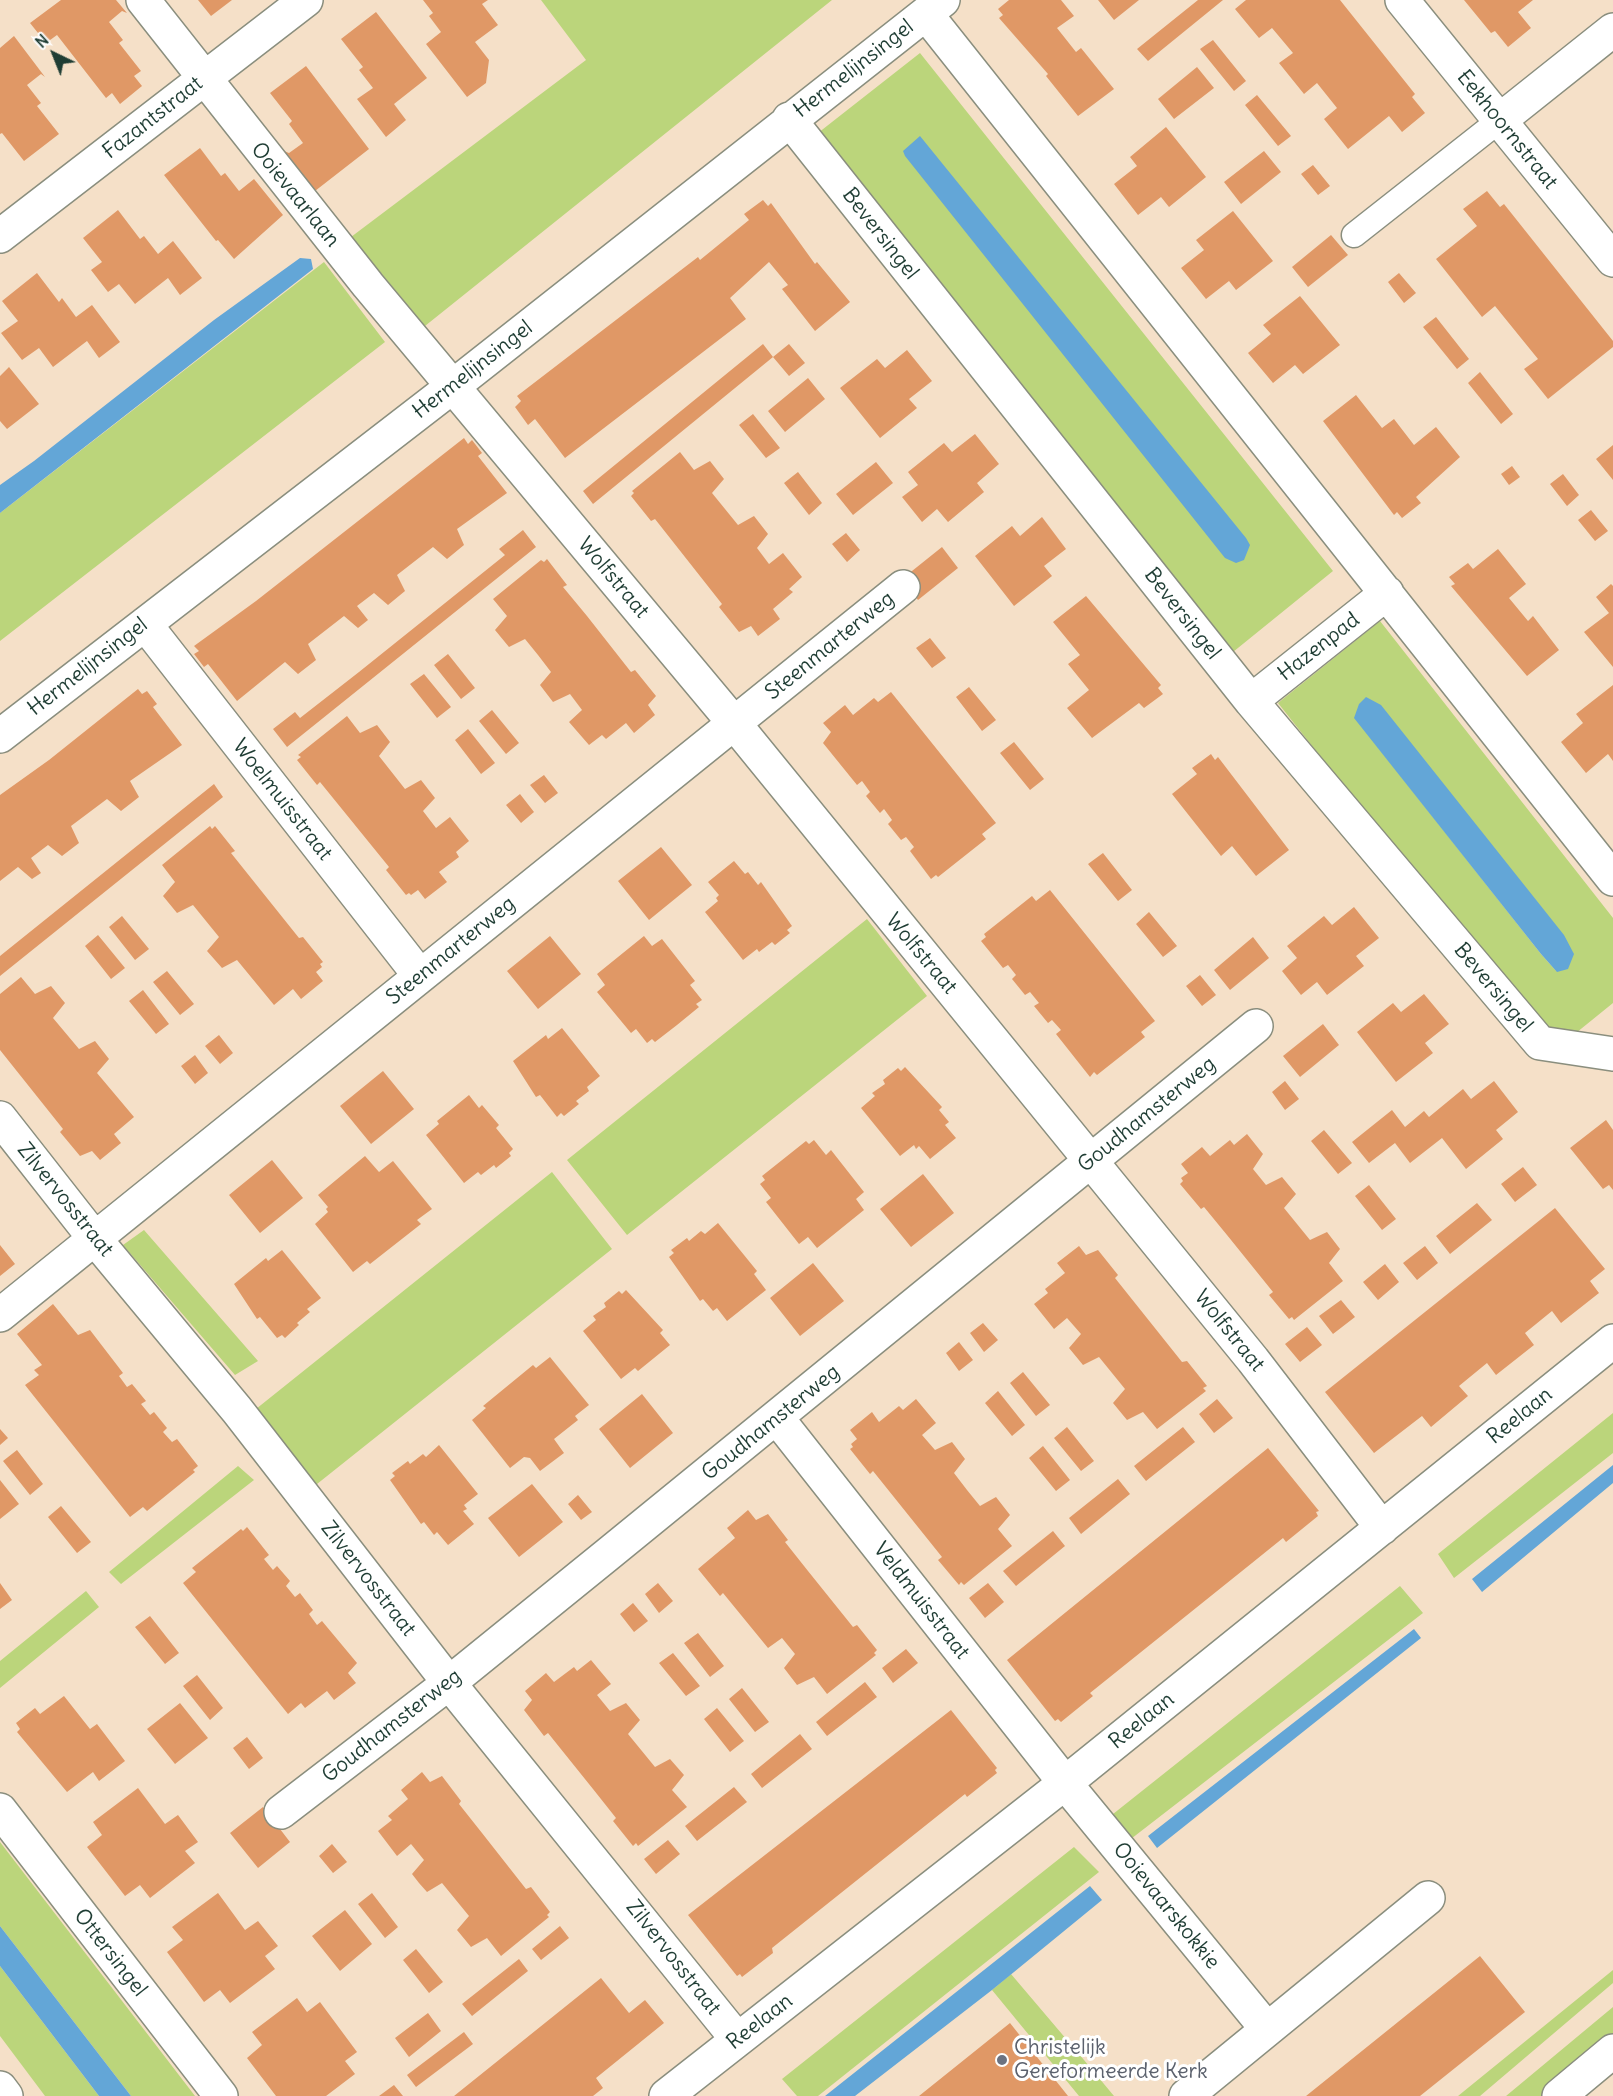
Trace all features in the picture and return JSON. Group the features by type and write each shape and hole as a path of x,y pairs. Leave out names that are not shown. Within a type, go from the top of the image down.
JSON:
{"street":[{"name":"Ooievaarlaan","path":"143,0 203,79 452,387"},
{"name":"Fazantstraat","path":"0,236 306,0"},
{"name":"Eekhoornstraat","path":"1402,0 1613,260"},
{"path":"934,7 1387,593 1613,879"},
{"name":"Hermelijnsingel","path":"0,736 452,387 789,119 934,7"},
{"path":"1500,120 1613,30"},
{"name":"Beversingel","path":"789,119 1251,701 1540,1043 1613,1054"},
{"name":"Wolfstraat","path":"452,387 734,723 1253,1360 1382,1528"},
{"name":"Steenmarterweg","path":"0,1315 903,587"},
{"name":"Hazenpad","path":"1251,701 1387,593"},
{"name":"Woelmuisstraat","path":"144,624 420,976"},
{"name":"Goudhamsterweg","path":"281,1812 449,1683 1256,1026"},
{"name":"Zilvervosstraat","path":"0,1118 95,1239 237,1410 449,1683 737,2039"},
{"name":"Reelaan","path":"666,2096 1065,1783 1613,1341"},
{"name":"Veldmuisstraat","path":"777,1418 1065,1783"},
{"name":"Ooievaarskokkie","path":"1065,1783 1267,2029"},
{"name":"Ottersingel","path":"0,1810 221,2096"},
{"path":"1186,2096 1428,1898"},
{"path":"1559,2096 1613,2051"},
{"path":"0,2088 6,2096"}],"lane":[{"path":"1354,235 1500,120"}],"green space":[{"path":"541,0 832,0 425,326 351,237 586,60"},
{"path":"920,53 1333,571 1233,652 818,133"},
{"path":"324,262 385,342 0,641 0,513"},
{"path":"1380,621 1613,918 1613,1003 1571,1037 1541,1035 1278,703","holes":["1355,718 1557,972 1541,954"]},
{"path":"867,919 927,996 627,1235 567,1160"},
{"path":"552,1172 612,1249 312,1488 251,1413"},
{"path":"144,1230 258,1361 235,1375 123,1245"},
{"path":"1613,1413 1613,1453 1454,1578 1438,1554"},
{"path":"238,1466 254,1480 121,1584 109,1572"},
{"path":"1400,1586 1423,1613 1127,1842 1108,1818"},
{"path":"86,1591 99,1607 0,1688 0,1661"},
{"path":"0,1842 195,2096 131,2096 0,1926"},
{"path":"1074,1847 1099,1872 818,2096 797,2096 782,2079"},
{"path":"0,1966 99,2096 45,2096 0,2036"},
{"path":"1613,1970 1613,1983 1480,2096 1458,2096"},
{"path":"1011,1974 1114,2096 1079,2096 992,1990"},
{"path":"1613,2007 1613,2040 1549,2096 1506,2096"}],"water":[{"path":"920,136 1246,538 1250,545 1244,560 1236,563 1225,558 905,156 903,151"},
{"path":"300,258 311,259 313,269 0,513 0,485 214,320"},
{"path":"1366,697 1381,705 1564,935 1574,954 1568,969 1557,972 1541,954 1354,718 1359,704"},
{"path":"1613,1465 1613,1483 1482,1592 1472,1579"},
{"path":"1414,1629 1421,1638 1157,1848 1148,1836"},
{"path":"1090,1886 1102,1900 992,1990 855,2096 825,2096"},
{"path":"0,1926 131,2096 99,2096 0,1966"}],"building":[{"path":"61,0 116,0 127,13 122,11 109,22 123,40 119,43 141,71 134,76 142,86 120,104 112,93 106,98 57,35 46,43 30,23"},
{"path":"198,0 232,0 211,16"},
{"path":"423,0 488,0 482,4 498,25 475,42 489,60 486,83 467,97 426,44 441,32 429,16 433,13"},
{"path":"1009,0 1061,0 1074,16 1057,28 1076,52 1081,48 1114,89 1078,116 1046,76 1048,74 999,18 1003,15 998,9"},
{"path":"1098,0 1139,0 1114,20"},
{"path":"1198,0 1223,0 1148,61 1137,49"},
{"path":"1246,0 1340,0 1415,94 1412,97 1425,113 1402,132 1389,116 1348,149 1324,119 1337,108 1317,83 1304,94 1279,63 1293,53 1272,28 1259,38 1235,9"},
{"path":"1464,0 1533,0 1518,12 1531,28 1508,47 1495,31 1491,33"},
{"path":"376,12 427,78 394,104 406,120 386,137 357,99 373,88 359,70 363,67 341,39"},
{"path":"14,36 45,77 41,74 27,85 41,103 37,106 59,134 24,161 2,133 0,134 0,48"},
{"path":"1213,40 1246,81 1234,91 1200,49"},
{"path":"306,66 369,149 315,191 284,151 289,153 303,143 289,124 292,121 270,93"},
{"path":"1197,67 1214,88 1174,119 1158,99"},
{"path":"1257,95 1291,136 1278,146 1245,105"},
{"path":"1166,127 1206,177 1169,207 1161,197 1138,215 1114,184 1137,166 1130,157"},
{"path":"200,148 221,176 225,173 239,191 254,179 283,215 234,259 218,240 216,241 164,175"},
{"path":"1264,151 1281,172 1241,204 1224,182"},
{"path":"1313,165 1330,186 1318,195 1301,174"},
{"path":"1487,191 1500,207 1504,204 1613,341 1613,347 1548,399 1524,369 1538,359 1495,306 1482,317 1436,259 1477,226 1463,209"},
{"path":"763,200 768,206 771,203 815,264 817,262 850,302 815,331 782,289 788,285 769,262 730,298 746,319 565,458 535,419 528,425 515,407 521,401 517,396 698,257 700,260 749,220 744,214"},
{"path":"118,210 140,239 144,236 158,254 173,241 202,278 180,295 168,278 135,304 119,284 108,292 91,270 102,262 83,238"},
{"path":"1233,211 1273,261 1236,290 1229,281 1206,299 1181,268 1204,250 1196,240"},
{"path":"1331,235 1348,255 1308,287 1292,267"},
{"path":"37,273 59,302 62,298 76,317 92,305 120,342 99,358 87,341 53,367 39,348 22,360 1,333 18,321 2,301"},
{"path":"1399,273 1416,293 1404,303 1388,282"},
{"path":"1300,296 1340,345 1303,374 1295,365 1273,383 1248,353 1271,334 1263,325"},
{"path":"1436,317 1469,359 1457,369 1423,327"},
{"path":"763,344 773,357 593,504 583,491"},
{"path":"789,344 805,363 789,376 773,357"},
{"path":"907,350 932,381 909,399 917,408 880,438 840,388 877,359 885,368"},
{"path":"9,367 39,404 7,429 0,421 0,376"},
{"path":"1480,372 1513,414 1501,424 1468,383"},
{"path":"808,378 825,399 785,432 768,411"},
{"path":"1356,395 1382,428 1394,419 1414,445 1436,427 1460,457 1416,497 1421,503 1402,518 1397,512 1394,515 1323,421"},
{"path":"753,414 780,448 766,458 739,425"},
{"path":"975,434 999,464 977,483 984,492 948,522 937,509 922,522 902,497 918,485 908,472 944,443 952,452"},
{"path":"464,438 468,444 472,440 482,453 478,456 507,493 457,529 464,545 447,559 433,547 397,575 405,591 388,605 374,593 357,606 368,620 358,628 344,616 308,644 316,660 298,674 285,662 237,701 208,664 204,667 194,654 199,651 194,646 256,601"},
{"path":"1613,445 1613,480 1596,459"},
{"path":"680,452 694,470 710,461 724,479 712,493 738,525 754,516 768,534 757,548 769,564 783,553 802,577 789,589 793,592 773,609 780,619 758,636 751,626 739,632 719,607 722,604 655,519 651,521 631,496 634,493 632,491"},
{"path":"876,462 893,483 853,515 836,494"},
{"path":"1512,466 1520,477 1509,485 1501,474"},
{"path":"798,472 822,503 809,515 784,483"},
{"path":"1563,474 1579,495 1567,506 1550,484"},
{"path":"1591,510 1608,531 1595,541 1578,520"},
{"path":"1042,517 1066,549 1044,566 1052,576 1014,606 975,556 1012,526 1020,536"},
{"path":"523,530 536,547 287,747 273,729 295,712 300,718 359,672 505,555 499,549"},
{"path":"846,533 860,550 847,562 832,544"},
{"path":"942,547 958,568 918,600 902,579"},
{"path":"1498,549 1526,584 1509,598 1528,621 1533,616 1559,650 1527,676 1451,586 1455,584 1449,577 1468,563 1473,569"},
{"path":"547,559 567,585 563,587 631,672 635,670 656,696 648,705 655,715 634,733 626,723 606,739 602,735 589,745 569,722 582,710 570,694 553,702 540,685 551,672 538,655 525,639 509,647 495,630 507,616 493,599 541,560 544,562"},
{"path":"1611,584 1613,586 1613,667 1584,632 1609,613 1596,597"},
{"path":"1086,596 1161,685 1158,688 1163,694 1144,708 1139,703 1092,738 1067,708 1089,690 1068,664 1080,655 1053,622"},
{"path":"930,638 946,658 932,668 916,648"},
{"path":"448,654 475,688 461,699 434,665"},
{"path":"424,674 451,707 437,718 410,684"},
{"path":"1613,685 1613,761 1608,754 1586,773 1561,742 1583,723 1576,714"},
{"path":"969,687 996,720 982,731 956,697"},
{"path":"138,689 142,694 147,691 157,704 153,707 182,745 130,781 139,797 121,811 107,799 71,826 79,843 62,856 48,845 31,858 41,873 32,879 18,867 0,881 0,795 49,760"},
{"path":"891,692 996,823 982,834 986,839 938,877 936,875 931,879 910,851 914,847 906,837 901,840 888,824 892,820 884,809 880,813 866,796 870,792 862,781 857,785 823,743 831,732 823,723 845,705 853,715 874,698 878,702"},
{"path":"492,710 519,743 506,754 479,721"},
{"path":"347,716 360,733 377,725 390,742 379,756 405,789 421,780 435,798 423,811 436,828 450,817 469,841 456,852 459,857 439,872 447,882 425,899 418,890 411,895 409,893 406,895 386,870 389,867 320,782 317,785 297,760 301,757 298,755"},
{"path":"468,729 495,763 481,774 455,740"},
{"path":"1014,742 1044,779 1030,790 1000,753"},
{"path":"1211,754 1215,760 1218,757 1289,850 1256,876 1232,846 1221,856 1172,794 1197,774 1192,768"},
{"path":"544,775 558,793 545,803 530,785"},
{"path":"214,784 223,797 0,976 0,956"},
{"path":"520,794 534,812 521,823 506,805"},
{"path":"210,826 212,829 215,826 235,851 231,853 299,938 303,937 323,962 320,964 322,967 316,972 323,981 301,999 293,989 274,1005 237,960 222,968 207,951 219,937 193,905 177,913 163,896 175,882 162,865"},
{"path":"661,847 692,885 649,920 618,881"},
{"path":"1103,853 1132,890 1118,901 1088,864"},
{"path":"734,861 745,874 748,872 758,885 761,882 792,926 787,930 790,933 775,945 772,942 759,952 757,949 743,960 705,912 718,901 716,898 719,895 708,882"},
{"path":"1050,890 1155,1021 1141,1032 1145,1037 1097,1075 1094,1072 1090,1077 1056,1034 1061,1030 1052,1020 1048,1023 1034,1006 1039,1003 1030,992 1025,995 1012,979 1016,975 1008,965 1003,968 981,941 986,937 984,934 1032,896 1036,901"},
{"path":"1354,907 1379,938 1356,956 1364,966 1327,995 1317,982 1301,995 1282,971 1297,958 1287,946 1324,916 1332,925"},
{"path":"1149,912 1177,946 1163,957 1136,924"},
{"path":"122,916 149,949 135,960 109,927"},
{"path":"98,935 125,968 111,979 85,946"},
{"path":"550,936 581,974 538,1009 507,971"},
{"path":"644,936 652,946 662,939 695,981 690,985 702,1000 696,1004 699,1007 677,1025 655,1042 652,1039 647,1043 636,1029 631,1033 597,992 605,985 597,974"},
{"path":"1253,937 1269,958 1230,990 1214,970"},
{"path":"167,971 194,1004 180,1015 153,982"},
{"path":"1200,975 1216,995 1202,1006 1186,986"},
{"path":"21,977 35,994 51,986 65,1003 53,1018 79,1049 95,1041 109,1059 97,1073 134,1117 114,1134 121,1143 100,1160 92,1151 80,1156 60,1132 63,1129 0,1050 0,994"},
{"path":"143,990 169,1024 156,1034 129,1001"},
{"path":"1424,994 1449,1024 1425,1043 1433,1053 1396,1082 1357,1032 1393,1003 1401,1012"},
{"path":"1323,1024 1339,1045 1300,1077 1283,1056"},
{"path":"562,1028 600,1076 587,1087 589,1091 576,1101 579,1104 564,1116 561,1113 557,1117 540,1095 536,1097 513,1061 546,1035 548,1039"},
{"path":"219,1035 233,1053 220,1064 205,1046"},
{"path":"195,1055 208,1073 195,1084 181,1066"},
{"path":"905,1067 942,1107 939,1110 949,1122 945,1125 956,1138 930,1159 919,1146 916,1149 914,1145 900,1156 861,1108 875,1096 872,1093 885,1084 883,1080 898,1068 901,1071"},
{"path":"383,1071 414,1109 371,1144 340,1106"},
{"path":"1285,1081 1299,1099 1285,1110 1272,1092"},
{"path":"1494,1081 1518,1112 1496,1130 1503,1139 1466,1169 1442,1138 1410,1163 1395,1143 1369,1163 1352,1142 1392,1110 1405,1127 1424,1111 1429,1117 1463,1089 1471,1099"},
{"path":"469,1095 479,1108 482,1105 499,1125 496,1128 513,1149 509,1153 511,1156 496,1168 494,1165 481,1175 478,1172 464,1183 426,1135 439,1124 437,1121"},
{"path":"1606,1120 1613,1130 1613,1190 1609,1185 1603,1189 1570,1148"},
{"path":"1324,1130 1352,1163 1338,1174 1311,1141"},
{"path":"1247,1134 1263,1154 1253,1169 1266,1185 1282,1177 1296,1194 1284,1208 1310,1240 1327,1232 1340,1249 1329,1263 1343,1281 1294,1320 1292,1317 1289,1319 1269,1295 1273,1292 1204,1207 1201,1209 1180,1184 1183,1181 1181,1178 1188,1173 1181,1164 1202,1147 1210,1156 1230,1140 1234,1145"},
{"path":"814,1140 826,1155 831,1150 864,1192 856,1199 864,1210 817,1248 808,1237 799,1244 766,1202 771,1198 760,1184 765,1180 762,1176 806,1141 809,1144"},
{"path":"365,1156 379,1172 393,1161 432,1209 417,1220 421,1224 370,1264 367,1261 353,1272 315,1224 328,1212 326,1209 328,1207 318,1195"},
{"path":"272,1160 303,1198 260,1233 229,1195"},
{"path":"1523,1167 1537,1185 1515,1202 1501,1184"},
{"path":"923,1174 954,1213 911,1247 880,1209"},
{"path":"1369,1185 1396,1219 1382,1230 1355,1196"},
{"path":"1477,1203 1492,1220 1450,1254 1436,1236"},
{"path":"1555,1208 1605,1269 1590,1281 1599,1293 1561,1323 1552,1311 1525,1333 1534,1345 1496,1375 1487,1363 1459,1386 1468,1396 1431,1427 1422,1416 1374,1453 1325,1392"},
{"path":"718,1223 757,1271 754,1274 766,1290 727,1321 717,1308 713,1311 703,1299 700,1301 669,1257 674,1253 671,1250 687,1238 689,1241 701,1231 705,1234"},
{"path":"0,1245 15,1264 0,1276"},
{"path":"1079,1246 1086,1255 1098,1250 1118,1275 1115,1278 1182,1362 1187,1361 1207,1386 1203,1388 1206,1391 1157,1429 1143,1412 1127,1420 1113,1403 1125,1389 1099,1357 1083,1365 1069,1348 1081,1334 1067,1318 1054,1329 1034,1304 1048,1293 1045,1289 1065,1273 1057,1263"},
{"path":"1425,1246 1438,1263 1417,1280 1403,1263"},
{"path":"282,1250 321,1298 307,1309 310,1312 285,1338 282,1335 277,1338 260,1317 257,1319 234,1284 266,1258 268,1261"},
{"path":"813,1263 844,1301 800,1336 770,1298"},
{"path":"1385,1264 1399,1282 1378,1300 1363,1282"},
{"path":"626,1290 663,1330 660,1333 670,1345 638,1371 635,1368 621,1379 583,1331 596,1320 593,1316 606,1307 604,1303 619,1291 622,1294"},
{"path":"1341,1300 1355,1317 1333,1334 1319,1316"},
{"path":"53,1304 78,1335 90,1330 123,1373 119,1376 127,1387 132,1384 146,1401 141,1404 150,1415 154,1412 167,1428 163,1432 172,1442 177,1439 198,1466 193,1470 195,1472 147,1511 143,1507 130,1517 25,1385 39,1375 34,1370 42,1365 17,1334"},
{"path":"983,1323 998,1340 984,1352 970,1333"},
{"path":"1307,1327 1322,1345 1300,1362 1285,1344"},
{"path":"959,1342 973,1360 959,1371 946,1353"},
{"path":"550,1357 589,1405 575,1416 578,1420 554,1439 564,1453 540,1471 530,1458 524,1457 510,1468 472,1420 486,1408 483,1406 533,1365 536,1368"},
{"path":"1023,1372 1050,1405 1036,1416 1010,1383"},
{"path":"998,1391 1025,1425 1012,1436 985,1403"},
{"path":"642,1394 673,1433 630,1468 599,1429"},
{"path":"916,1399 936,1423 922,1435 935,1450 952,1442 965,1459 954,1473 967,1490 980,1506 996,1497 1010,1515 998,1529 1012,1546 964,1585 961,1582 959,1585 938,1560 942,1557 873,1471 870,1474 850,1449 853,1447 851,1444 857,1439 850,1430 872,1412 879,1422 899,1406 903,1410"},
{"path":"1217,1399 1233,1418 1214,1433 1199,1414"},
{"path":"1067,1427 1094,1461 1081,1471 1054,1438"},
{"path":"1183,1427 1195,1442 1146,1481 1134,1466"},
{"path":"0,1429 8,1438 0,1445"},
{"path":"439,1445 478,1494 464,1505 467,1509 463,1511 474,1524 448,1545 437,1532 434,1535 424,1522 421,1524 390,1480 395,1476 392,1473 408,1461 410,1464 423,1454 426,1457"},
{"path":"1043,1446 1070,1480 1056,1491 1029,1458"},
{"path":"1268,1448 1319,1511 1316,1512 1318,1516 1286,1542 1283,1538 1090,1693 1093,1696 1061,1722 1058,1719 1055,1721 1007,1660"},
{"path":"17,1450 43,1484 30,1495 3,1461"},
{"path":"1118,1479 1130,1494 1081,1534 1069,1518"},
{"path":"0,1480 19,1504 0,1519"},
{"path":"532,1484 563,1522 519,1557 488,1518"},
{"path":"578,1495 592,1512 581,1520 568,1504"},
{"path":"61,1506 91,1542 77,1553 48,1517"},
{"path":"748,1510 756,1520 768,1514 788,1540 785,1542 808,1571 853,1627 857,1625 877,1650 874,1653 876,1655 827,1694 814,1677 797,1685 784,1668 795,1654 782,1638 768,1648 723,1593 720,1596 698,1569 735,1538 727,1528"},
{"path":"247,1527 269,1555 264,1559 273,1570 277,1566 290,1581 286,1586 295,1597 300,1593 313,1610 309,1614 317,1625 322,1621 357,1663 348,1673 356,1683 334,1700 327,1691 305,1708 301,1703 288,1714 183,1583 196,1572 192,1568 241,1529 243,1531"},
{"path":"1053,1531 1065,1546 1016,1586 1003,1571"},
{"path":"0,1583 12,1600 0,1609"},
{"path":"658,1583 673,1601 659,1613 645,1594"},
{"path":"988,1583 1004,1602 985,1618 969,1598"},
{"path":"633,1603 648,1621 634,1632 620,1614"},
{"path":"150,1616 179,1653 165,1664 135,1627"},
{"path":"698,1633 724,1666 710,1677 684,1643"},
{"path":"906,1649 918,1663 893,1683 882,1668"},
{"path":"673,1653 700,1686 686,1696 659,1663"},
{"path":"591,1660 611,1684 597,1695 610,1711 626,1703 640,1720 628,1734 655,1767 670,1759 684,1775 672,1790 687,1807 638,1846 636,1843 633,1846 613,1821 616,1818 593,1789 548,1733 544,1736 524,1710 532,1700 525,1691 546,1673 554,1682 574,1667 577,1671"},
{"path":"197,1675 223,1708 210,1720 183,1686"},
{"path":"865,1682 877,1697 827,1736 816,1722"},
{"path":"742,1688 769,1722 755,1732 729,1699"},
{"path":"64,1696 90,1729 97,1724 125,1761 99,1781 93,1772 67,1792 17,1732 20,1729 16,1723 35,1708 40,1714"},
{"path":"180,1703 208,1738 175,1764 147,1729"},
{"path":"717,1708 744,1741 730,1752 704,1719"},
{"path":"951,1710 997,1768 995,1770 997,1773 967,1797 965,1794 772,1948 773,1953 742,1977 740,1974 737,1976 688,1915"},
{"path":"800,1734 812,1749 762,1788 751,1774"},
{"path":"247,1737 263,1758 249,1769 233,1748"},
{"path":"422,1772 430,1782 442,1776 461,1801 459,1804 526,1889 531,1887 550,1912 547,1915 549,1917 501,1956 487,1938 471,1947 457,1930 469,1916 442,1883 427,1892 419,1883 412,1874 424,1860 411,1844 397,1856 378,1831 392,1820 388,1816 408,1799 401,1790"},
{"path":"734,1787 747,1802 697,1841 685,1826"},
{"path":"138,1788 165,1824 178,1815 198,1842 185,1851 195,1863 150,1898 140,1885 125,1896 87,1847 102,1835 93,1822"},
{"path":"263,1807 290,1842 258,1868 230,1833"},
{"path":"668,1840 680,1854 656,1874 644,1859"},
{"path":"332,1844 347,1862 333,1873 319,1856"},
{"path":"218,1893 245,1930 258,1921 278,1946 265,1956 275,1969 230,2003 220,1990 204,2002 167,1952 183,1940 172,1927"},
{"path":"372,1893 398,1927 385,1938 358,1904"},
{"path":"345,1910 372,1944 340,1971 312,1936"},
{"path":"560,1926 569,1938 541,1960 532,1949"},
{"path":"416,1949 443,1982 429,1993 403,1960"},
{"path":"1480,1956 1525,2012 1420,2096 1306,2096"},
{"path":"519,1959 528,1971 472,2016 462,2004"},
{"path":"601,1978 629,2013 645,2000 664,2023 596,2078 603,2088 593,2096 454,2096"},
{"path":"297,1998 307,2012 320,2002 357,2052 345,2061 355,2074 326,2096 276,2096 247,2058 262,2045 252,2032"},
{"path":"428,2013 441,2031 409,2057 395,2038"},
{"name":"Christelijk Gereformeerde Kerk","path":"1010,2023 1068,2096 919,2096"},
{"path":"464,2032 473,2044 416,2087 407,2075"},
{"path":"394,2085 403,2096 379,2096"}],"place":[{"name":"Christelijk Gereformeerde Kerk","path":"1002,2060"}]}
